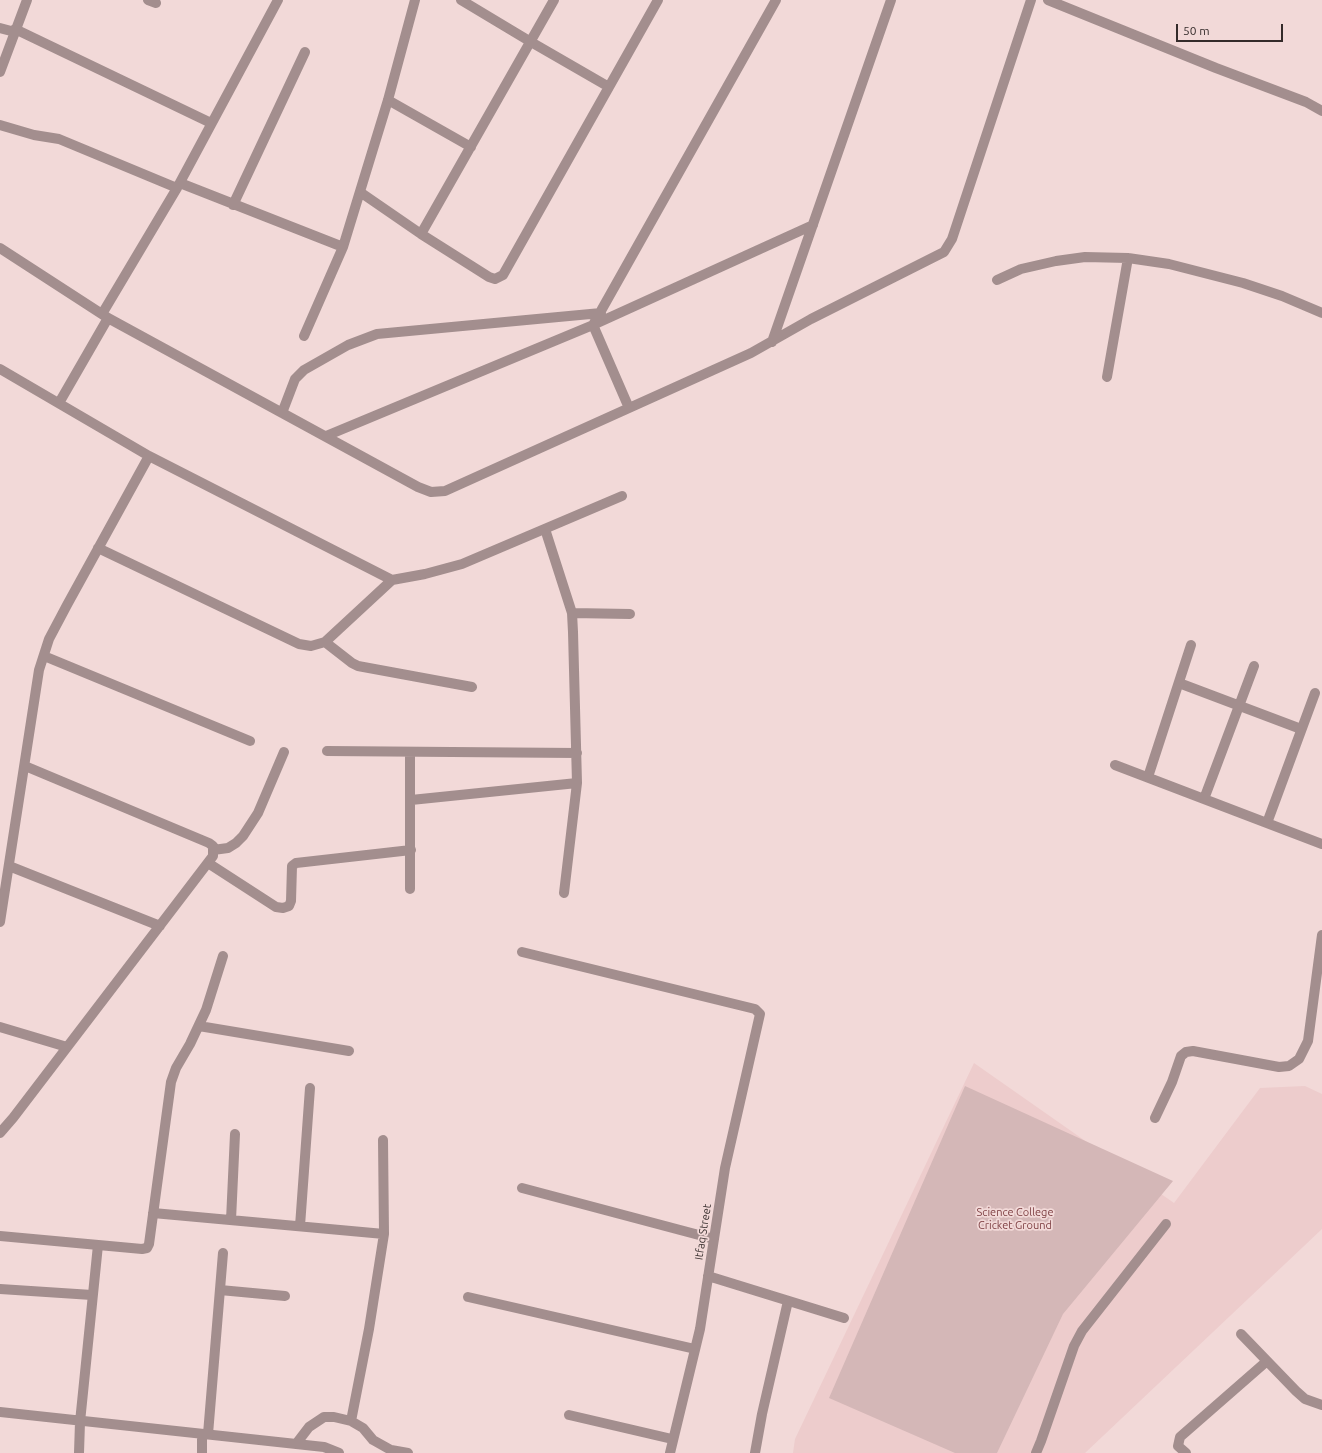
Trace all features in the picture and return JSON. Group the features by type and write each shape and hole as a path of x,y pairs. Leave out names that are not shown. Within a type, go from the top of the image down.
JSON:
{"street":[{"path":"0,72 27,0"},
{"path":"59,403 278,0"},
{"path":"304,336 343,247 388,100 415,0"},
{"path":"461,0 530,42 609,86"},
{"path":"421,234 554,0"},
{"path":"360,192 421,234 489,277 495,279 503,275 658,0"},
{"path":"593,324 601,313 776,0"},
{"path":"772,342 891,0"},
{"path":"0,248 105,316 282,413 418,487 431,492 445,491 751,353 811,319 944,252 952,239 1031,0"},
{"path":"1048,0 1216,68 1306,102 1322,111"},
{"path":"0,28 15,31 211,123"},
{"path":"233,205 305,52"},
{"path":"388,100 471,147"},
{"path":"0,124 34,135 59,139 178,186 233,205 343,247"},
{"path":"326,436 593,324 812,225"},
{"path":"997,280 1021,269 1056,261 1085,257 1128,258 1169,264 1244,283 1322,312"},
{"path":"1107,377 1128,258"},
{"path":"282,413 295,379 304,370 348,345 377,334 601,313"},
{"path":"593,324 629,408"},
{"path":"0,369 149,456 392,580"},
{"path":"0,922 39,670 49,639 149,456"},
{"path":"98,548 299,644 311,646 325,642 392,580 425,574 462,564 622,496"},
{"path":"545,529 572,613 574,632 577,783 564,893"},
{"path":"572,613 630,614"},
{"path":"325,642 358,666 472,687"},
{"path":"1148,777 1191,645"},
{"path":"44,656 250,741"},
{"path":"1204,799 1254,666"},
{"path":"1179,683 1301,729"},
{"path":"1267,823 1315,693"},
{"path":"327,751 576,753"},
{"path":"213,850 228,848 243,836 258,813 284,752"},
{"path":"410,752 410,889"},
{"path":"1115,765 1322,844"},
{"path":"0,1133 213,856 213,846 209,843 25,766"},
{"path":"411,800 577,783"},
{"path":"208,863 276,907 283,908 289,906 291,901 293,864 411,850"},
{"path":"9,866 160,926"},
{"path":"1155,1118 1172,1082 1181,1056 1186,1052 1193,1051 1279,1067 1289,1066 1299,1059 1308,1041 1322,935"},
{"name":"Itfaq Street","path":"522,952 755,1009 760,1014 725,1168 700,1329 687,1386 672,1439 670,1453"},
{"path":"0,1236 142,1249 147,1248 149,1244 171,1082 176,1068 206,1010 223,956"},
{"path":"199,1026 349,1051"},
{"path":"0,1027 67,1047"},
{"path":"300,1226 310,1088"},
{"path":"231,1220 235,1134"},
{"path":"351,1421 369,1329 384,1234 383,1140"},
{"path":"522,1188 714,1239"},
{"path":"153,1213 384,1234"},
{"path":"1036,1453 1074,1346 1082,1331 1166,1224"},
{"path":"79,1453 80,1422 98,1245"},
{"path":"202,1453 223,1253"},
{"path":"708,1276 844,1318"},
{"path":"0,1289 92,1295"},
{"path":"220,1290 285,1296"},
{"path":"468,1297 695,1349"},
{"path":"755,1453 762,1414 788,1301"},
{"path":"1241,1334 1305,1399 1320,1401"},
{"path":"1186,1453 1178,1446 1180,1437 1267,1361"},
{"path":"0,1412 80,1422 324,1447 339,1453"},
{"path":"569,1416 672,1439"},
{"path":"296,1444 309,1427 324,1417 334,1417 351,1421 363,1428 373,1440 391,1450 408,1453"}],"shaded area":[{"path":"974,1063 1174,1203 1260,1088 1305,1086 1322,1094 1322,1229 1085,1453 793,1453 795,1439"}],"green space":[{"name":"Science College Cricket Ground","path":"965,1086 1173,1181 1063,1314 997,1453 955,1453 829,1398"}]}
